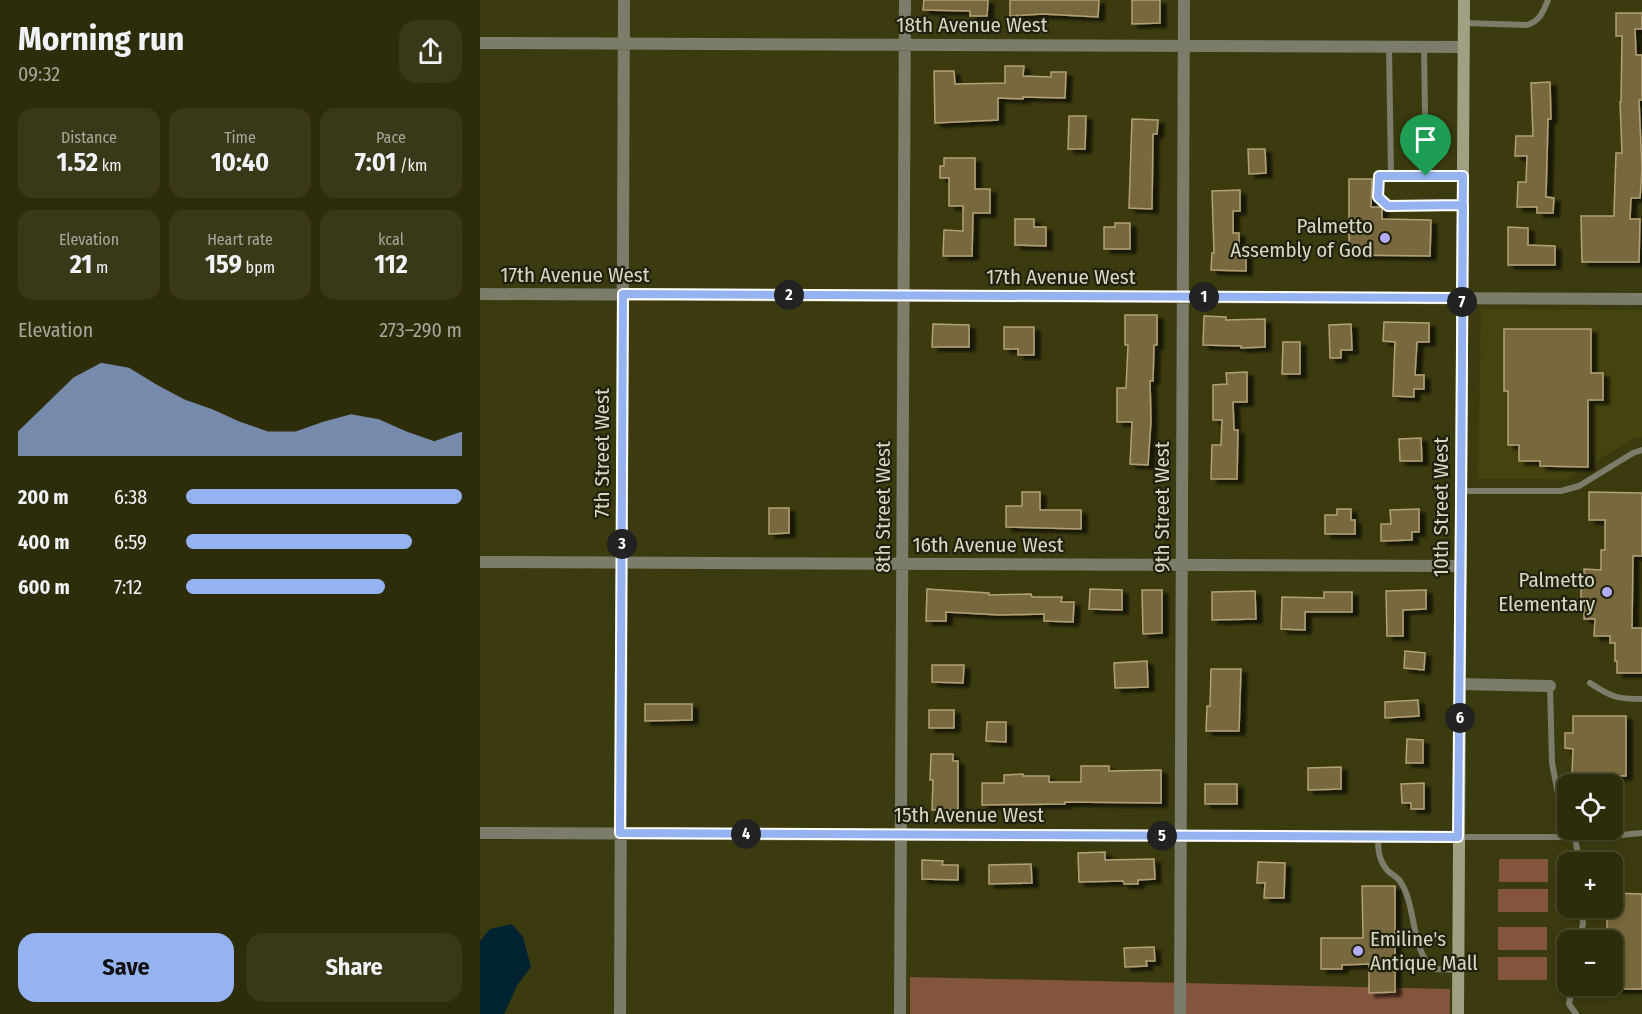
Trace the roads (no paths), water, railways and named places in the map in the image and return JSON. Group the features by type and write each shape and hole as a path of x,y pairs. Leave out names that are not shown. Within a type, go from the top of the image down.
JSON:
{"street":[{"name":"7th Street West","path":"620,1014 624,0"},
{"name":"8th Street West","path":"900,1014 904,0"},
{"name":"9th Street West","path":"1180,1014 1184,0"},
{"name":"10th Street West","path":"1458,1014 1464,0"},
{"name":"18th Avenue West","path":"480,43 1464,47"},
{"name":"17th Avenue West","path":"480,294 1642,298"},
{"name":"16th Avenue West","path":"480,562 1460,566"},
{"path":"1460,684 1550,686"},
{"name":"15th Avenue West","path":"480,833 1458,837"}],"lane":[{"path":"1464,23 1527,25 1539,19 1548,0"},
{"path":"1389,46 1391,176"},
{"path":"1424,47 1426,176"},
{"path":"1463,176 1379,176 1378,197 1388,206 1463,205"},
{"path":"1461,490 1561,491 1579,486 1633,453 1642,450"},
{"path":"1590,683 1611,696 1623,699 1642,699"},
{"path":"1550,686 1552,763 1557,789"},
{"path":"1623,834 1642,832"},
{"path":"1378,837 1378,854 1382,863 1399,879 1406,893 1426,963 1433,969 1458,970"},
{"path":"1458,837 1557,837"},
{"path":"1570,996 1569,1004 1576,1014"}],"water":[{"path":"512,924 523,937 531,967 518,984 504,1014 480,1014 480,941 490,929"}],"place":[{"name":"Palmetto Assembly of God","path":"1385,238"},
{"name":"Palmetto Elementary","path":"1607,592"},
{"name":"Emiline's Antique Mall","path":"1358,951"}]}
